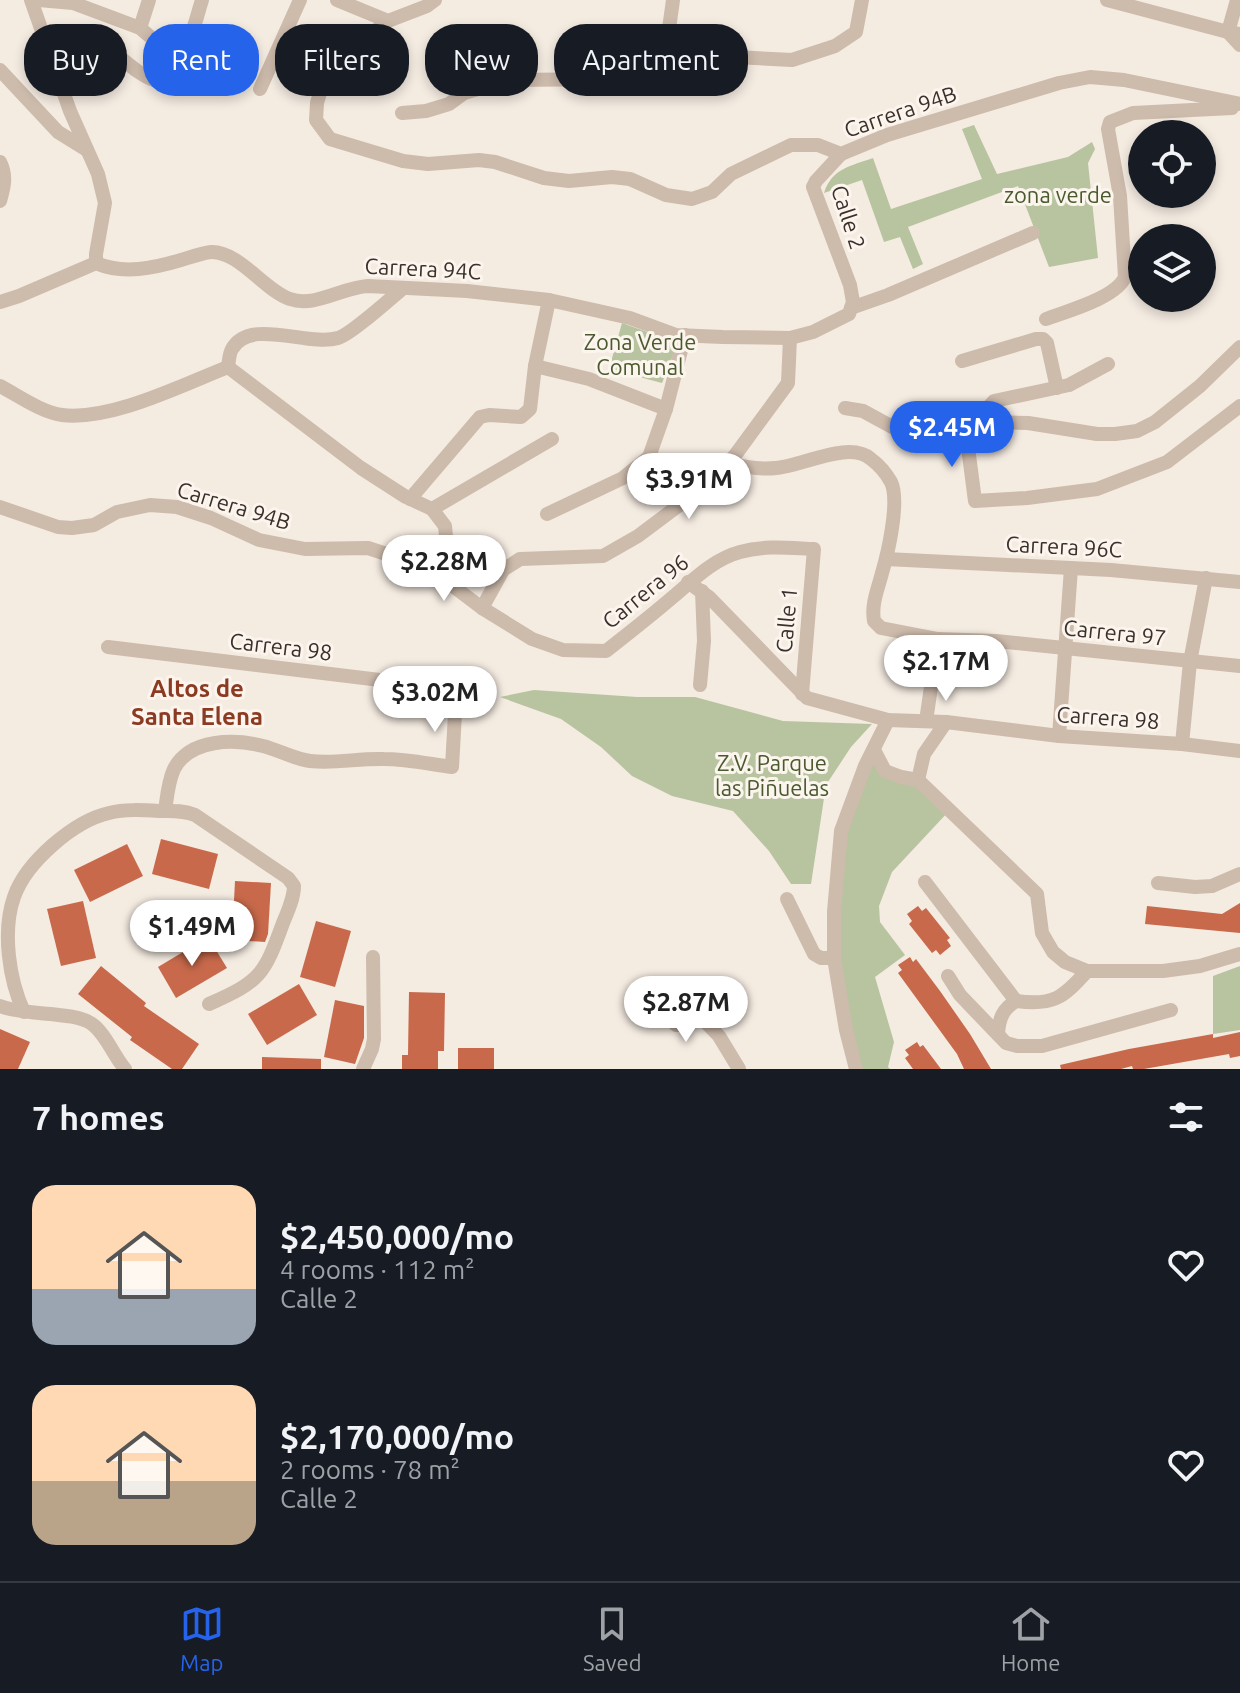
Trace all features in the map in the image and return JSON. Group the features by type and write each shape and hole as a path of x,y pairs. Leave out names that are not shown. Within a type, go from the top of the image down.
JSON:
{"street":[{"path":"0,302 96,263 105,203 98,174 70,111 31,0"},
{"path":"39,0 73,3 143,31"},
{"path":"140,28 149,0"},
{"path":"195,24 202,0"},
{"path":"260,89 300,0"},
{"path":"337,0 388,21 435,0"},
{"path":"670,24 673,0"},
{"path":"402,113 426,111 449,104 464,93 510,80 615,79 653,73 681,57 696,55 792,60 835,46 856,32 862,0"},
{"path":"1107,0 1234,33"},
{"path":"1237,0 1234,33 1240,45"},
{"name":"Carrera 94B","path":"388,21 339,59 322,86 316,120 330,139 403,161 428,164 479,160 544,178 569,181 612,177 630,179 666,195 692,199 712,192 731,174 791,145 818,145 841,154 887,135 1059,83 1090,77 1124,80 1240,106"},
{"path":"0,70 58,132 87,150"},
{"path":"1046,319 1112,293 1122,285 1125,277 1120,196 1108,129 1110,122 1133,113 1240,106"},
{"name":"Calle 2","path":"841,154 813,187 850,285 852,305"},
{"path":"0,162 5,171 0,201"},
{"name":"Carrera 94C","path":"96,263 133,270 162,266 213,252 228,256 288,299 305,302 353,287 467,291 549,300 630,318 676,335 790,338 813,332 849,314 852,305 888,295 1033,233"},
{"path":"228,367 231,350 241,338 254,333 322,340 341,338 402,289"},
{"path":"410,499 480,417 521,417 527,414 549,300"},
{"path":"547,514 623,478 649,457 666,409 685,335"},
{"path":"482,608 503,570 520,559 603,556 638,536 710,482 788,383 790,338"},
{"path":"962,361 1043,339 1047,343 1057,388"},
{"path":"845,408 863,411 896,429 914,432 966,432 994,422 1028,423 1097,434 1137,431 1155,422 1200,386 1240,347"},
{"path":"1108,364 1069,385 994,401 966,432 975,501 1097,489 1167,462 1240,406"},
{"path":"535,366 589,379 666,409"},
{"path":"0,386 60,415 92,414 121,408 228,367"},
{"path":"228,367 361,468 432,509 445,526 447,546 429,568"},
{"path":"432,509 552,439"},
{"path":"728,463 750,469 778,468 850,451 866,455 880,467 892,484 895,502 886,559"},
{"name":"Carrera 94B","path":"0,507 58,527 72,528 94,525 117,512 150,505 177,507 211,518 259,540 305,549 368,548 429,568"},
{"name":"Carrera 96","path":"429,568 482,608 532,639 563,650 606,651 714,563 739,552 771,547 814,549"},
{"name":"Calle 1","path":"802,694 814,549"},
{"name":"Carrera 96C","path":"886,559 1071,568 1240,582"},
{"name":"Carrera 97","path":"886,559 872,609 874,621 881,628 938,639 996,641 1240,666"},
{"path":"1059,736 1071,568"},
{"path":"1182,744 1190,662 1206,578"},
{"name":"Carrera 98","path":"688,582 702,591 807,698 888,720 946,722 1059,736 1240,751"},
{"path":"700,685 704,641 702,591"},
{"path":"926,721 938,639"},
{"name":"Carrera 98","path":"108,647 449,689 455,693 452,767 388,759 311,761 257,745 215,743 190,752 176,765 168,786 165,811"},
{"path":"856,1069 834,958 834,912 841,831 862,774 888,720"},
{"path":"918,780 924,754 946,722"},
{"path":"874,750 885,771"},
{"path":"862,774 885,771 918,780 1037,894 1042,933 1053,952 1065,962 1087,971 1163,971 1200,966 1240,954"},
{"path":"24,1012 13,980 9,933 13,898 23,879 46,851 90,820 120,811 184,812 195,815 288,878 294,886 293,897 265,968 248,985 209,1004"},
{"path":"1158,883 1212,886 1240,874"},
{"path":"925,882 1016,1001"},
{"path":"787,899 814,954 821,958 834,958"},
{"path":"363,1069 374,1039 373,957"},
{"path":"998,1034 1002,1013 1007,1007 1016,1001 1047,1002 1068,992 1087,971"},
{"path":"948,976 960,995 1006,1043 1017,1046 1042,1046 1171,1010"},
{"path":"0,1006 89,1021 125,1069"},
{"path":"692,1009 719,1036 739,1069"}],"green space":[{"name":"zona verde","path":"974,125 997,174 1068,157 1092,142 1095,149 1088,163 1098,258 1049,267 1018,186 908,227 923,264 913,269 900,237 884,242 862,180 824,193 837,173 873,158 891,209 982,179 962,129"},
{"name":"Zona Verde Comunal","path":"622,323 678,343 662,383 609,369"},
{"name":"Z.V. Parque las Piñuelas","path":"534,690 637,697 695,697 783,721 872,724 851,747 826,785 811,884 791,884 769,851 733,811 672,796 632,776 601,747 561,719 500,697"},
{"path":"875,753 884,771 918,781 949,811 892,872 879,906 880,922 905,955 875,977 894,1042 890,1069 859,1069 838,963 843,832"},
{"path":"1240,966 1240,1030 1213,1034 1213,976"}],"building":[{"path":"161,839 218,854 209,889 152,874"},
{"path":"127,844 143,876 90,902 74,870"},
{"path":"235,881 271,883 265,942 232,940"},
{"path":"83,901 96,958 61,966 47,909"},
{"path":"1240,903 1240,933 1145,924 1147,906 1222,914"},
{"path":"918,906 922,911 926,908 950,938 947,940 951,946 940,955 936,950 932,953 909,924 912,921 907,914"},
{"path":"316,921 351,931 335,987 300,977"},
{"path":"208,937 227,968 176,998 158,967"},
{"path":"910,957 913,962 916,959 940,991 991,1069 964,1069 957,1054 898,973 902,970 898,965"},
{"path":"101,966 146,1003 144,1006 199,1044 182,1069 172,1069 130,1040 132,1037 78,994"},
{"path":"299,984 317,1015 267,1045 248,1014"},
{"path":"409,992 445,993 444,1051 438,1051 438,1069 402,1069 402,1055 408,1055"},
{"path":"335,1000 364,1006 364,1038 355,1064 324,1057"},
{"path":"0,1029 30,1042 18,1069 0,1069"},
{"path":"1240,1032 1240,1056 1230,1058 1229,1054 1144,1069 1133,1069 1132,1066 1121,1069 1061,1069 1060,1065 1129,1049"},
{"path":"917,1042 920,1047 923,1045 941,1069 913,1069 905,1058 909,1055 905,1050"},
{"path":"458,1048 494,1048 494,1069 458,1069"},
{"path":"262,1057 321,1059 321,1069 262,1069"}],"district":[{"name":"Altos de Santa Elena","path":"197,702"}]}
